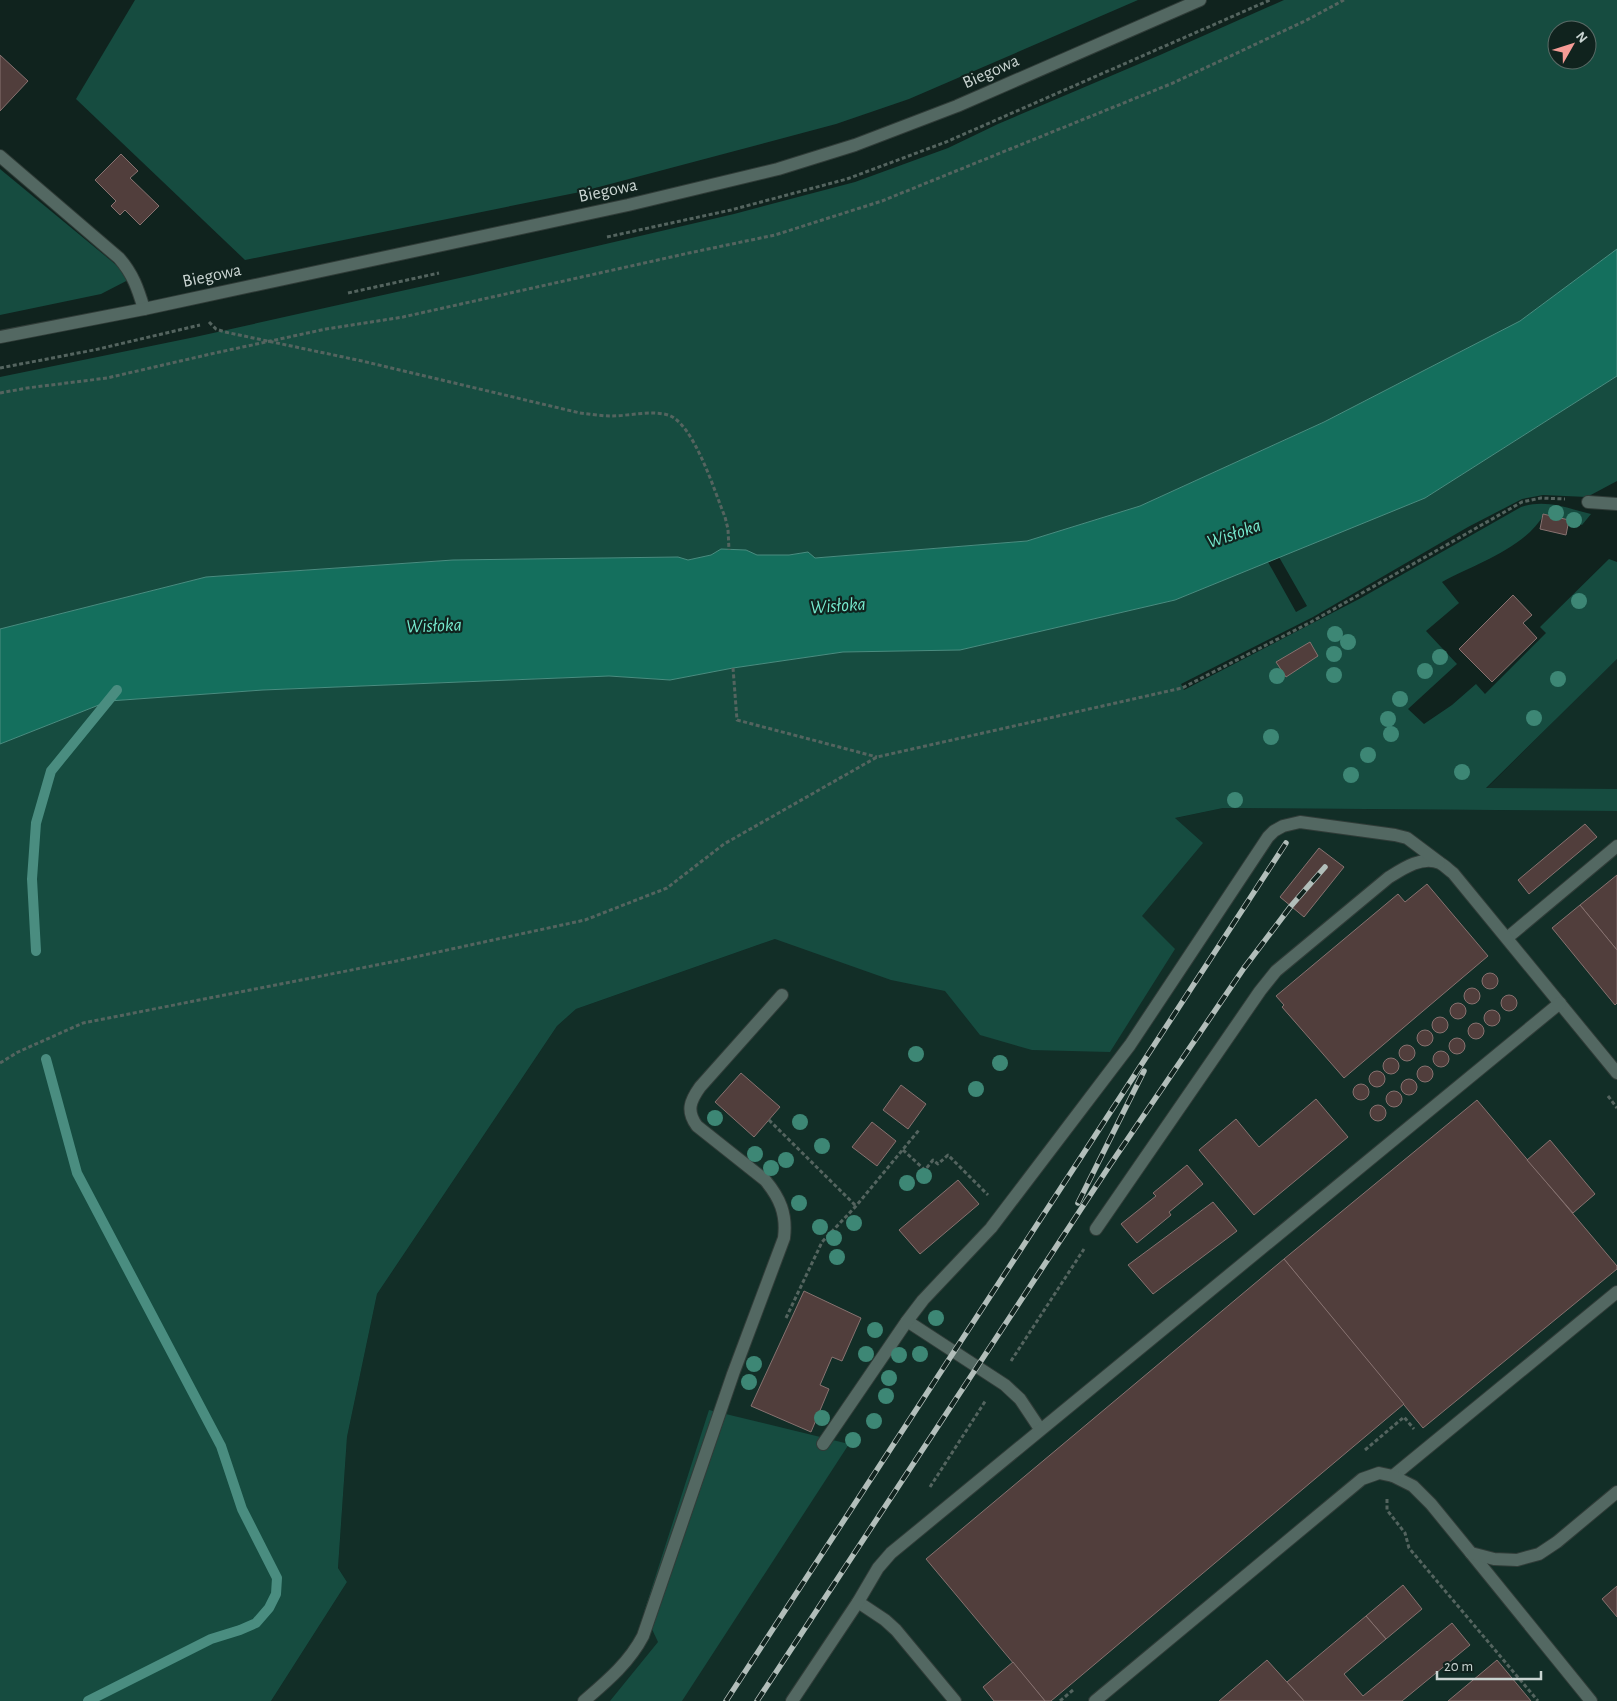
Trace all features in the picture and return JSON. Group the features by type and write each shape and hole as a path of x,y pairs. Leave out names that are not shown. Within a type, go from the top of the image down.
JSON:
{"street":[{"name":"Biegowa","path":"0,337 144,309 628,205 810,160 957,106 1200,0"},
{"path":"0,156 119,258 131,272 144,309"},
{"path":"1588,502 1617,504"},
{"path":"823,1444 923,1300 991,1228 1130,1045 1274,831 1283,826 1300,822 1395,834 1407,838 1454,872 1617,1073"},
{"path":"1507,938 1617,846"},
{"path":"1096,1229 1260,991 1276,971 1388,878 1406,867 1422,861 1439,862"},
{"path":"584,1701 623,1665 637,1648 643,1636 733,1374 784,1238 784,1214 774,1190 765,1180 697,1126 692,1120 690,1111 695,1094 700,1087 782,995"},
{"path":"792,1701 858,1602 878,1568 891,1553 1560,1003"},
{"path":"1393,1476 1617,1292"},
{"path":"907,1321 1005,1384 1020,1399 1040,1429"},
{"path":"1094,1701 1362,1479 1379,1473 1393,1476 1413,1486 1431,1504 1591,1701"},
{"path":"1471,1553 1494,1559 1517,1560 1538,1554 1557,1542 1617,1492"},
{"path":"858,1602 885,1620 896,1630 956,1701"}],"path":[{"path":"0,393 107,378 326,330 403,317 793,230 882,201 1174,83 1306,21 1344,0"},
{"path":"209,322 216,329 268,342 362,361 580,413 609,416 656,414 675,418 691,437 725,517 728,529 729,550"},
{"path":"0,1063 18,1052 83,1023 382,964 585,920 667,888 724,844 877,757 1182,688 1311,622 1522,502 1541,498 1588,502"},
{"path":"733,668 737,720 877,757"},
{"path":"769,1120 856,1206"},
{"path":"786,1318 822,1242 856,1206 919,1130"},
{"path":"903,1150 925,1170 933,1160 938,1164 948,1154 1004,1211"},
{"path":"1388,1494 1387,1510 1405,1533 1409,1548 1538,1701"}],"shaded area":[{"path":"135,0 1138,0 909,99 836,124 580,192 245,260 76,99"},
{"path":"1284,0 1617,0 1617,249 1520,321 1324,422 1140,506 1027,541 814,558 808,552 789,555 756,555 746,550 721,549 711,555 688,560 678,557 453,560 206,577 0,629 0,377 195,337 734,214 855,182 948,148 998,124"},
{"path":"0,169 132,278 101,294 0,315"},
{"path":"1617,376 1617,481 1587,497 1543,495 1522,499 1468,527 1313,617 1181,684 1184,690 1361,598 1521,507 1548,504 1591,514 1582,525 1544,514 1525,537 1512,546 1442,582 1459,603 1426,631 1457,664 1408,709 1424,724 1452,705 1476,684 1485,694 1546,633 1540,627 1609,559 1617,562 1617,659 1486,788 1617,789 1617,811 1223,808 1175,818 1203,843 1142,916 1175,949 1110,1052 1032,1050 980,1035 945,991 891,980 775,939 576,1009 557,1026 377,1294 347,1437 338,1568 347,1582 271,1701 0,1701 0,744 109,701 263,690 609,676 670,680 733,668 843,652 960,650 1175,600 1268,562 1296,612 1307,606 1279,557 1425,498"},
{"path":"1617,659 1617,789 1486,789 1596,679"},
{"path":"1223,808 1617,811 1617,1701 271,1701 347,1582 338,1568 347,1437 377,1294 557,1026 576,1009 775,939 827,892"},
{"path":"709,1410 849,1444 682,1701 610,1701 658,1642 644,1612"}],"water":[{"name":"Wisłoka","path":"1617,249 1617,376 1425,498 1175,600 960,650 843,652 733,668 670,680 609,676 263,690 109,701 0,744 0,629 206,577 453,560 678,557 688,560 711,555 721,549 746,550 757,555 789,555 808,552 815,558 1027,541 1140,506 1324,422 1520,321"}],"building":[{"path":"0,55 28,81 0,111"},
{"path":"121,154 138,171 130,178 159,206 140,225 125,210 120,215 111,206 116,201 95,180"},
{"path":"1543,514 1569,520 1566,535 1540,529"},
{"path":"1513,595 1532,615 1523,623 1537,638 1492,682 1459,649"},
{"path":"1310,642 1318,656 1286,677 1276,662"},
{"path":"1585,824 1597,837 1529,894 1518,880"},
{"path":"1319,848 1344,867 1304,917 1280,897"},
{"path":"1617,875 1617,950 1580,905"},
{"path":"1427,884 1488,956 1344,1078 1282,1007 1284,1005 1276,996 1398,894 1405,902"},
{"path":"1580,905 1617,950 1617,1003 1615,1005 1552,928"},
{"path":"1490,973 1496,975 1498,981 1496,987 1490,989 1484,987 1482,981 1484,975"},
{"path":"1472,988 1478,990 1480,996 1478,1002 1472,1004 1466,1002 1464,996 1466,990"},
{"path":"1509,995 1515,997 1517,1003 1515,1009 1509,1011 1503,1009 1501,1003 1503,997"},
{"path":"1458,1003 1464,1005 1466,1011 1464,1017 1458,1019 1452,1017 1450,1011 1452,1005"},
{"path":"1492,1010 1498,1012 1500,1018 1498,1024 1492,1026 1486,1024 1484,1018 1486,1012"},
{"path":"1440,1017 1446,1019 1448,1025 1446,1031 1440,1033 1434,1031 1432,1025 1434,1019"},
{"path":"1476,1023 1482,1025 1484,1031 1482,1037 1476,1039 1470,1037 1468,1031 1470,1025"},
{"path":"1425,1030 1431,1032 1433,1038 1431,1044 1425,1046 1419,1044 1417,1038 1419,1032"},
{"path":"1457,1038 1463,1040 1465,1046 1463,1052 1457,1054 1451,1052 1449,1046 1451,1040"},
{"path":"1407,1045 1413,1047 1415,1053 1413,1059 1407,1061 1401,1059 1399,1053 1401,1047"},
{"path":"1441,1051 1447,1053 1449,1059 1447,1065 1441,1067 1435,1065 1433,1059 1435,1053"},
{"path":"1391,1058 1397,1060 1399,1066 1397,1072 1391,1074 1385,1072 1383,1066 1385,1060"},
{"path":"1425,1066 1431,1068 1433,1074 1431,1080 1425,1082 1419,1080 1417,1074 1419,1068"},
{"path":"1377,1071 1383,1073 1385,1079 1383,1085 1377,1087 1371,1085 1369,1079 1371,1073"},
{"path":"741,1073 780,1107 754,1137 715,1102"},
{"path":"1409,1079 1415,1081 1417,1087 1415,1093 1409,1095 1403,1093 1401,1087 1403,1081"},
{"path":"1361,1084 1367,1086 1369,1092 1367,1098 1361,1100 1355,1098 1353,1092 1355,1086"},
{"path":"901,1085 926,1104 908,1129 883,1110"},
{"path":"1394,1091 1400,1093 1402,1099 1400,1105 1394,1107 1388,1105 1386,1099 1388,1093"},
{"path":"1316,1099 1348,1137 1254,1215 1199,1150 1236,1119 1259,1147"},
{"path":"1477,1100 1617,1266 1617,1269 1423,1428 1284,1259"},
{"path":"1378,1105 1384,1107 1386,1113 1384,1119 1378,1121 1372,1119 1370,1113 1372,1107"},
{"path":"872,1122 896,1141 877,1166 852,1147"},
{"path":"1550,1140 1595,1194 1573,1213 1527,1160"},
{"path":"1187,1165 1203,1184 1169,1212 1171,1215 1137,1243 1121,1224 1156,1196 1153,1193"},
{"path":"958,1180 979,1204 920,1254 899,1230"},
{"path":"1213,1202 1237,1231 1153,1294 1128,1265"},
{"path":"1284,1259 1404,1404 1051,1701 1045,1701 926,1559"},
{"path":"804,1291 861,1318 842,1361 832,1357 820,1385 829,1389 811,1432 751,1406"},
{"path":"1403,1585 1422,1609 1386,1639 1366,1616"},
{"path":"1617,1586 1617,1617 1602,1599"},
{"path":"1366,1616 1386,1639 1344,1674 1363,1696 1452,1623 1470,1645 1402,1701 1304,1701 1287,1682"},
{"path":"1267,1660 1304,1701 1219,1701"},
{"path":"1497,1660 1531,1701 1448,1701"},
{"path":"1013,1662 1045,1701 994,1701 983,1687"}],"waterway":[{"path":"36,951 32,879 36,823 51,771 117,690"},
{"path":"46,1059 77,1173 221,1446 242,1509 277,1578 276,1594 269,1608 256,1623 211,1639 88,1701"}],"railway":[{"path":"726,1701 1286,843"},
{"path":"757,1701 1110,1165 1244,968 1291,906 1325,867"},
{"path":"1078,1203 1144,1071"}]}
